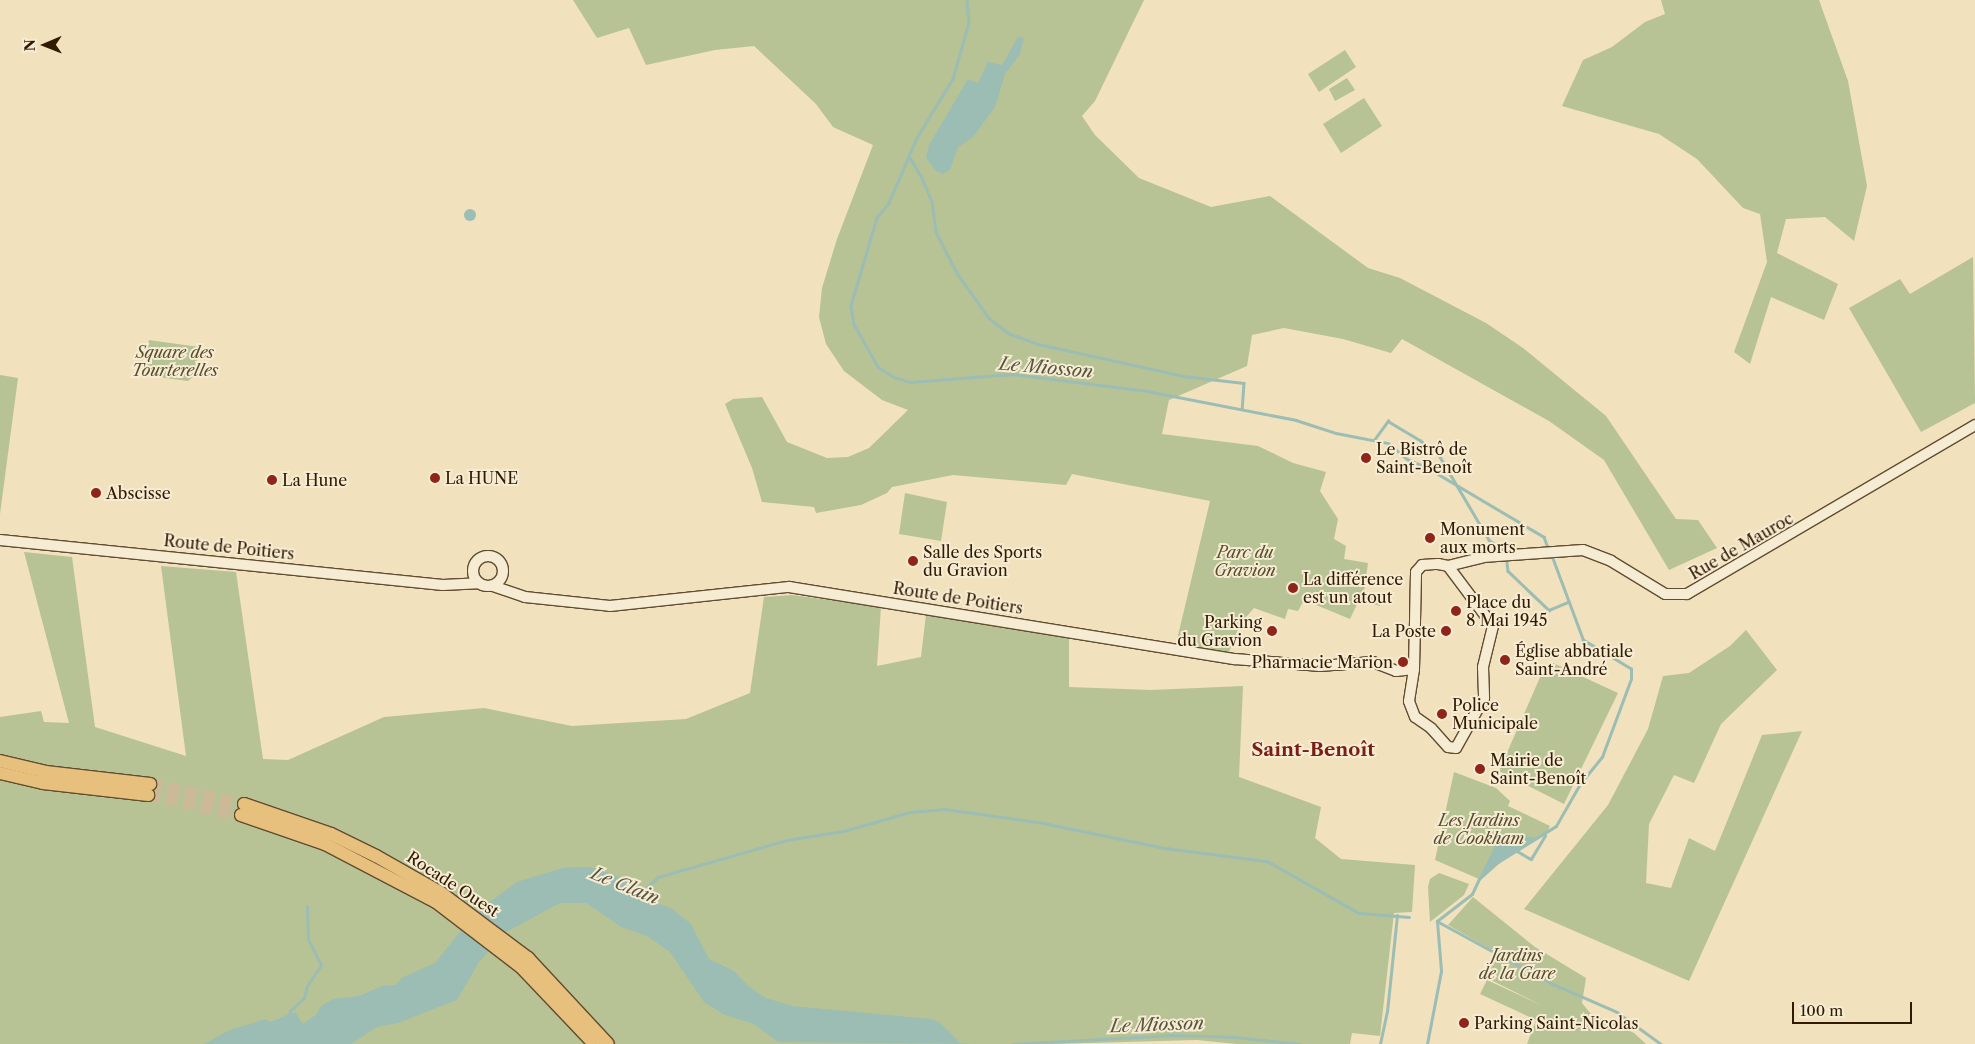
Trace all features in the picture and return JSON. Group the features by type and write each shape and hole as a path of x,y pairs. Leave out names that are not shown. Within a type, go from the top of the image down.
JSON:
{"main road":[{"path":"0,761 46,772 149,790 43,783 0,773"},
{"name":"Rocade Ouest","path":"243,809 330,834 470,912 608,1044"},
{"name":"Rocade Ouest","path":"524,963 594,1044"}],"street":[{"name":"Rue de Mauroc","path":"1414,669 1418,567 1438,564 1448,566 1483,558 1583,550 1611,561 1665,594 1687,594 1975,425"},
{"name":"Route de Poitiers","path":"0,540 443,585 478,583"},
{"path":"454,583 474,567 478,560 489,556 500,561 503,572 516,592"},
{"path":"1414,669 1409,691 1410,709 1415,717 1431,728 1448,747 1461,745 1484,698 1483,667 1493,626 1448,566"},
{"path":"474,567 474,577 478,583 493,586 503,572"},
{"name":"Route de Poitiers","path":"493,586 516,592 525,597 610,606 788,587 1235,659 1320,666 1373,662 1396,671 1414,669"},
{"path":"1396,671 1409,691"}],"green space":[{"name":"Parc du Gravion","path":"573,0 1144,0 1095,101 1082,116 1095,135 1139,178 1211,207 1270,196 1368,268 1400,278 1486,323 1523,348 1606,416 1676,519 1698,520 1717,548 1669,570 1604,460 1549,421 1402,339 1391,353 1343,339 1284,328 1252,335 1247,366 1169,400 1162,434 1258,446 1293,463 1326,472 1320,491 1338,519 1334,539 1346,546 1344,559 1368,563 1364,592 1381,597 1380,606 1359,600 1350,619 1304,600 1298,611 1288,609 1285,619 1254,608 1240,624 1229,652 1176,644 1210,501 1072,474 1066,485 953,475 892,487 887,493 861,505 816,513 814,507 762,502 752,468 725,404 733,399 762,397 787,442 827,458 848,457 869,448 908,410 882,400 844,371 826,344 819,317 822,288 837,239 873,145 833,127 816,104 754,46 715,50 646,65 629,28 597,38"},
{"path":"1661,0 1819,0 1848,81 1867,186 1854,241 1825,217 1786,219 1777,253 1838,284 1824,320 1771,297 1750,364 1734,352 1767,262 1760,214 1743,208 1697,159 1659,134 1562,106 1583,60 1612,47 1645,22 1665,14"},
{"path":"1345,50 1356,67 1319,92 1308,74"},
{"path":"1347,78 1355,90 1335,101 1329,89"},
{"path":"1364,98 1382,126 1341,153 1323,124"},
{"path":"1973,257 1975,403 1921,432 1849,308 1900,279 1910,294"},
{"name":"Square des Tourterelles","path":"149,340 199,347 194,376 188,381 142,375"},
{"path":"0,375 18,378 0,514"},
{"path":"905,493 947,502 941,541 899,534"},
{"path":"24,552 72,557 95,727 186,756 161,566 236,572 263,759 288,760 384,717 484,708 572,726 686,719 750,693 764,597 792,595 881,607 877,666 921,657 926,614 1069,637 1069,687 1151,690 1243,686 1239,777 1321,807 1315,838 1341,859 1415,865 1412,912 1394,913 1380,1036 1352,1033 1350,1044 1236,1044 1197,1040 1054,1044 0,1044 0,717 41,711 44,722 69,723"},
{"path":"1746,630 1777,670 1721,724 1694,783 1674,775 1649,824 1646,883 1671,888 1689,838 1715,851 1762,735 1802,731 1689,981 1524,909 1608,805 1648,729 1663,676 1689,673 1730,646"},
{"path":"1553,663 1618,693 1564,804 1499,771 1545,666"},
{"name":"Les Jardins de Cookham","path":"1454,772 1496,788 1510,801 1508,806 1550,826 1546,835 1527,842 1479,879 1435,860"},
{"path":"1439,873 1469,884 1464,895 1430,922 1428,887 1430,879"},
{"name":"Jardins de la Gare","path":"1473,897 1535,947 1586,978 1582,1003 1591,1014 1634,1033 1646,1044 1527,1044 1536,1020 1480,994 1487,980 1543,1006 1487,978 1494,951 1448,925"}],"water":[{"path":"1018,37 1024,38 1020,54 1005,74 995,107 973,137 958,147 950,170 943,174 936,171 926,158 929,145 968,79 978,83 988,62 1002,65"},
{"path":"468,209 472,209 476,215 472,221 468,221 464,217 464,213"},
{"path":"1505,833 1537,838 1498,862 1479,879 1500,835"},
{"name":"Le Clain","path":"590,867 625,879 650,894 656,903 671,908 691,924 709,959 734,971 748,986 766,998 792,1006 931,1019 939,1022 960,1043 975,1044 778,1042 754,1024 725,1015 704,1002 670,952 647,936 621,927 586,903 560,903 506,932 479,962 457,1000 398,1023 377,1027 351,1044 204,1044 230,1030 266,1019 270,1022 295,1012 303,1024 317,1014 321,1006 333,999 359,996 382,986 396,985 401,978 435,963 475,913 517,882 563,868"}],"waterway":[{"name":"Le Miosson","path":"967,0 969,23 953,79 917,138 889,203 877,218 851,306 854,324 878,367 894,377 910,382 1012,374 1147,391 1296,420 1336,433 1388,443 1407,459 1428,468 1544,537 1547,545"},
{"path":"909,156 922,178 932,202 936,232 957,273 989,318 1008,333 1038,344 1183,376 1244,383 1242,409"},
{"path":"1374,440 1388,421 1420,440 1439,455 1489,540 1504,550"},
{"name":"Le Miosson","path":"1437,921 1472,894 1479,879 1498,862 1556,826 1580,784 1602,757 1631,679 1631,669 1583,640 1552,557"},
{"path":"1507,563 1508,571 1549,610 1568,602"},
{"name":"Le Clain","path":"642,892 658,877 787,840 844,831 910,812 945,809 1043,823 1165,848 1267,861 1359,913 1409,917"},
{"path":"1517,851 1531,859 1545,836"},
{"path":"289,1016 290,1011 304,998 307,986 321,965 308,939 307,907"},
{"path":"1380,1044 1387,1012 1397,916"},
{"path":"1437,921 1553,984 1617,1012 1661,1044"},
{"name":"Le Miosson","path":"1427,1044 1441,971 1437,921"},
{"name":"Le Miosson","path":"1013,1044 1173,1035 1235,1037 1300,1044"}],"tunnel":[{"path":"150,784 244,804"},
{"path":"148,795 241,815"}],"place":[{"name":"Le Bistrô de Saint-Benoît","path":"1366,458"},
{"name":"La HUNE","path":"435,478"},
{"name":"La Hune","path":"272,480"},
{"name":"Abscisse","path":"96,493"},
{"name":"Monument aux morts","path":"1430,538"},
{"name":"Salle des Sports du Gravion","path":"913,561"},
{"name":"La différence est un atout","path":"1293,588"},
{"name":"Place du 8 Mai 1945","path":"1456,611"},
{"name":"Parking du Gravion","path":"1272,631"},
{"name":"La Poste","path":"1446,631"},
{"name":"Église abbatiale Saint-André","path":"1505,660"},
{"name":"Pharmacie Marion","path":"1403,662"},
{"name":"Police Municipale","path":"1442,714"},
{"name":"Mairie de Saint-Benoît","path":"1480,769"},
{"name":"Parking Saint-Nicolas","path":"1464,1023"}],"district":[{"name":"Saint-Benoît","path":"1313,750"}]}
